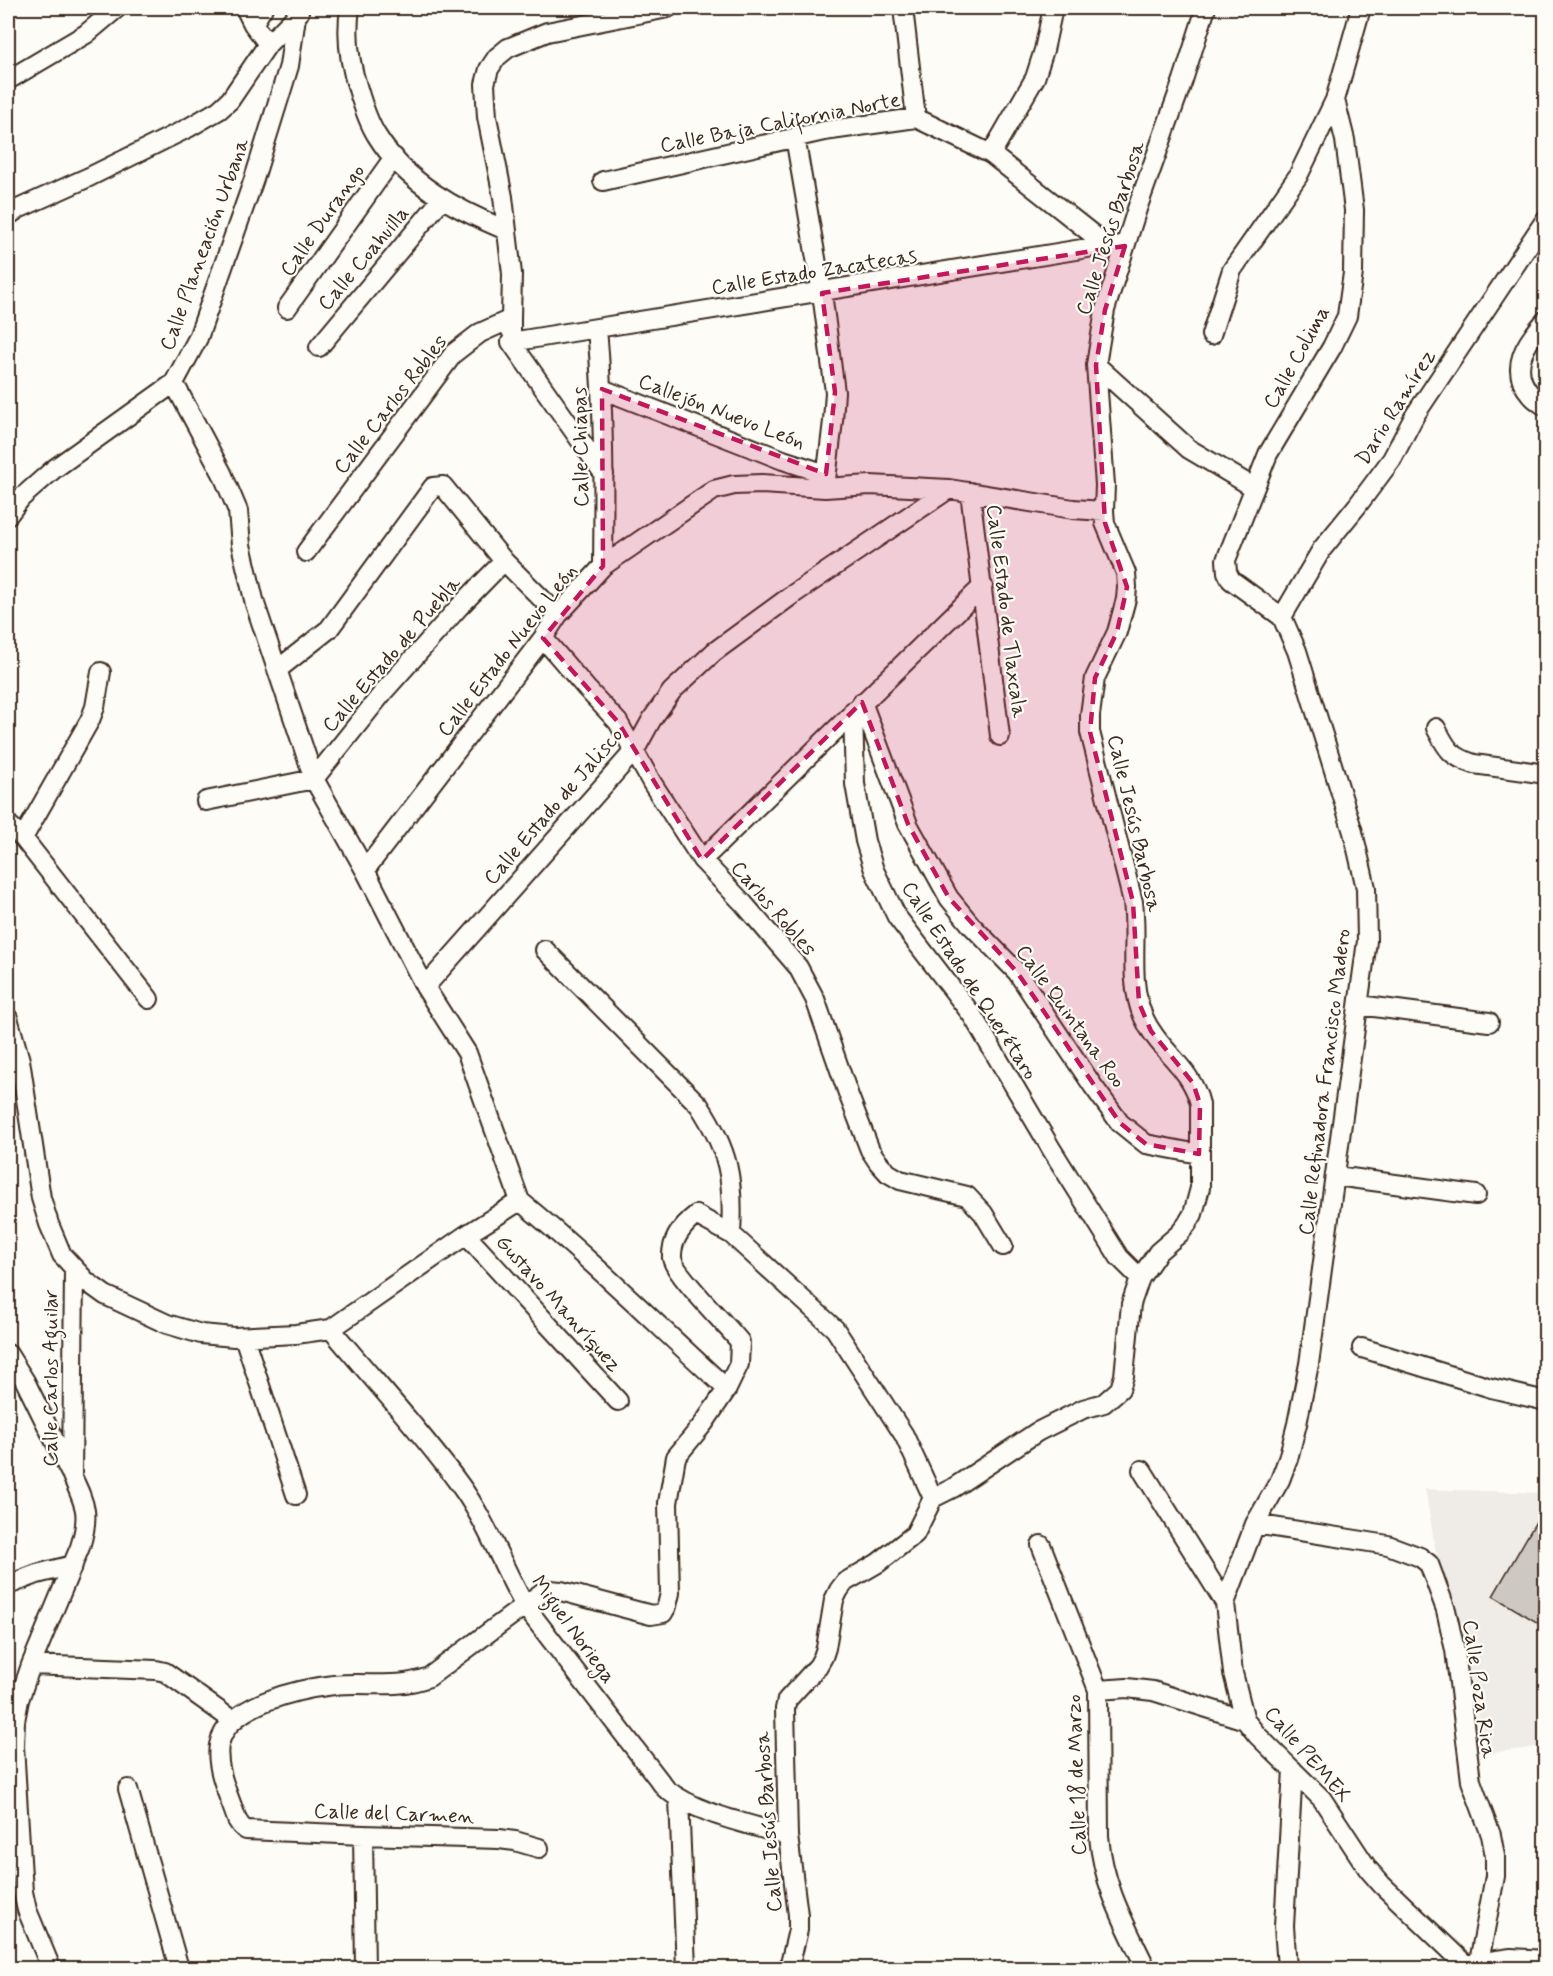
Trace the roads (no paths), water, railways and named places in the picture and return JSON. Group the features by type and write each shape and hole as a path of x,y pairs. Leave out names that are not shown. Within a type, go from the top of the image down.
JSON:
{"street":[{"path":"8,80 86,34 117,8"},
{"path":"245,8 268,44"},
{"path":"254,24 263,8"},
{"path":"350,8 348,38 351,62 366,113 376,134 394,157 429,191 471,215 506,230"},
{"path":"604,474 511,342 512,274 503,197 487,117 485,84 489,69 497,57 508,48 547,32 668,8"},
{"path":"903,8 916,117"},
{"path":"991,154 1035,78 1053,8"},
{"name":"Calle Jesús Barbosa","path":"789,1968 798,1930 798,1914 788,1836 784,1717 788,1700 818,1666 823,1657 834,1600 839,1590 845,1582 878,1563 915,1534 933,1498 953,1488 1037,1432 1083,1409 1104,1402 1120,1389 1124,1376 1131,1304 1140,1278 1158,1252 1180,1233 1193,1214 1200,1188 1200,1104 1193,1083 1151,1031 1139,1003 1136,989 1134,902 1090,732 1089,715 1095,678 1117,632 1128,587 1126,573 1105,523 1105,485 1096,365 1104,310 1206,8"},
{"path":"1211,335 1232,270 1298,176 1335,100 1361,8"},
{"path":"8,216 18,209 188,128 219,110 230,100 268,44 301,12"},
{"name":"Calle Planeación Urbana","path":"8,514 21,498 54,469 174,383 198,338 254,179 290,66 301,12"},
{"name":"Calle Colima","path":"1254,487 1268,454 1332,347 1347,316 1353,273 1354,210 1345,140 1335,100"},
{"name":"Calle Baja California Norte","path":"603,181 795,138 916,117 991,154 1106,245"},
{"path":"795,138 822,293 835,392 825,481"},
{"name":"Calle Durango","path":"286,308 394,157"},
{"name":"Calle Coahuilla","path":"319,347 442,199"},
{"name":"Dario Ramírez","path":"1282,617 1322,549 1358,506 1392,459 1415,414 1544,223"},
{"name":"Calle Estado Zacatecas","path":"511,342 1106,245 1125,246"},
{"name":"Calle Carlos Robles","path":"306,552 454,353 480,333 511,319"},
{"path":"1545,320 1529,338 1522,353 1520,367 1523,383 1531,395 1545,407"},
{"name":"Calle Chiapas","path":"597,328 602,389 603,566"},
{"path":"1096,365 1189,449 1254,487"},
{"path":"174,383 222,473 238,511 241,545 252,594 314,778 365,870 424,987 467,1053 520,1201 567,1240 727,1389"},
{"name":"Callejón Nuevo León","path":"602,389 783,460 825,481"},
{"name":"Calle Estado Nuevo León","path":"365,870 543,638 558,615 603,566 714,490 734,485 825,481 949,489 1073,509 1104,511"},
{"path":"277,670 329,629 433,487 443,486 504,561 558,615"},
{"name":"Calle Refinadora Francisco Madero","path":"1225,1603 1255,1524 1281,1480 1297,1424 1309,1364 1367,941 1366,888 1353,832 1297,651 1282,617 1232,580 1227,572 1227,554 1254,487"},
{"name":"Calle Estado de Jalisco","path":"424,987 635,750 652,719 672,691 714,652 792,595 949,489"},
{"name":"Calle Estado de Tlaxcala","path":"970,492 1000,736"},
{"name":"Calle Estado de Puebla","path":"314,778 385,690 504,561"},
{"path":"702,860 983,585"},
{"name":"Carlos Robles","path":"543,638 618,722 652,783 702,860 744,904 798,967 815,999 857,1117 870,1150 878,1162 888,1173 900,1180 967,1196 983,1212 1003,1246"},
{"path":"23,838 90,720 95,707 101,672"},
{"name":"Calle Quintana Roo","path":"858,706 908,825 949,898 971,925 1017,972 1120,1123 1146,1144 1199,1154"},
{"name":"Calle Estado de Querétaro","path":"858,706 855,784 865,841 874,870 897,917 972,1015 1119,1257 1140,1278"},
{"path":"1436,728 1446,749 1455,757 1473,764 1545,774"},
{"path":"206,801 314,778"},
{"path":"8,824 23,838 149,999"},
{"path":"546,950 699,1105 709,1120 730,1169 733,1204 731,1234"},
{"path":"1359,1005 1489,1022"},
{"path":"8,1018 20,1060 41,1198 62,1255 74,1270 105,1295 166,1324 201,1334 244,1336 296,1334 331,1329 466,1235 520,1201"},
{"path":"1336,1176 1476,1195"},
{"path":"31,1665 165,1672 232,1720 245,1711 277,1697 308,1689 336,1684 391,1686 416,1682 429,1677 537,1596 550,1590 643,1614 657,1616 663,1613 670,1593 668,1503 676,1457 704,1423 727,1389 739,1364 740,1342 678,1273 672,1259 675,1240 682,1226 696,1215 731,1234 835,1329 904,1435 933,1498"},
{"name":"Gustavo Manríquez","path":"466,1235 618,1401"},
{"name":"Calle Carlos Aguilar","path":"51,1968 27,1910 23,1892 14,1738 19,1700 31,1665 86,1530 87,1513 72,1476 74,1270"},
{"name":"Miguel Noriega","path":"331,1329 460,1485 482,1520 525,1606 666,1789 695,1807 788,1836"},
{"path":"244,1336 296,1495"},
{"path":"1362,1348 1500,1391 1545,1401"},
{"path":"8,1354 25,1381 72,1476"},
{"name":"Calle PEMEX","path":"1142,1470 1225,1603 1233,1673 1245,1720 1257,1735 1322,1799 1368,1869 1382,1885 1467,1966"},
{"name":"Calle Poza Rica","path":"1255,1524 1388,1545 1420,1557 1429,1564 1446,1610 1455,1650 1471,1781 1491,1835 1495,1856 1495,1876 1467,1966"},
{"name":"Calle 18 de Marzo","path":"1041,1545 1098,1690 1100,1857 1112,1896 1146,1968"},
{"path":"8,1585 37,1574 73,1565"},
{"path":"1098,1690 1127,1688 1153,1691 1245,1720"},
{"name":"Calle del Carmen","path":"232,1720 224,1730 219,1745 219,1765 237,1820 246,1830 499,1839 539,1848"},
{"path":"1287,1968 1284,1926 1293,1770"},
{"path":"128,1789 179,1968"},
{"path":"679,1799 686,1968"},
{"path":"363,1835 365,1968"},
{"path":"1467,1966 1511,1958 1545,1960"}]}
